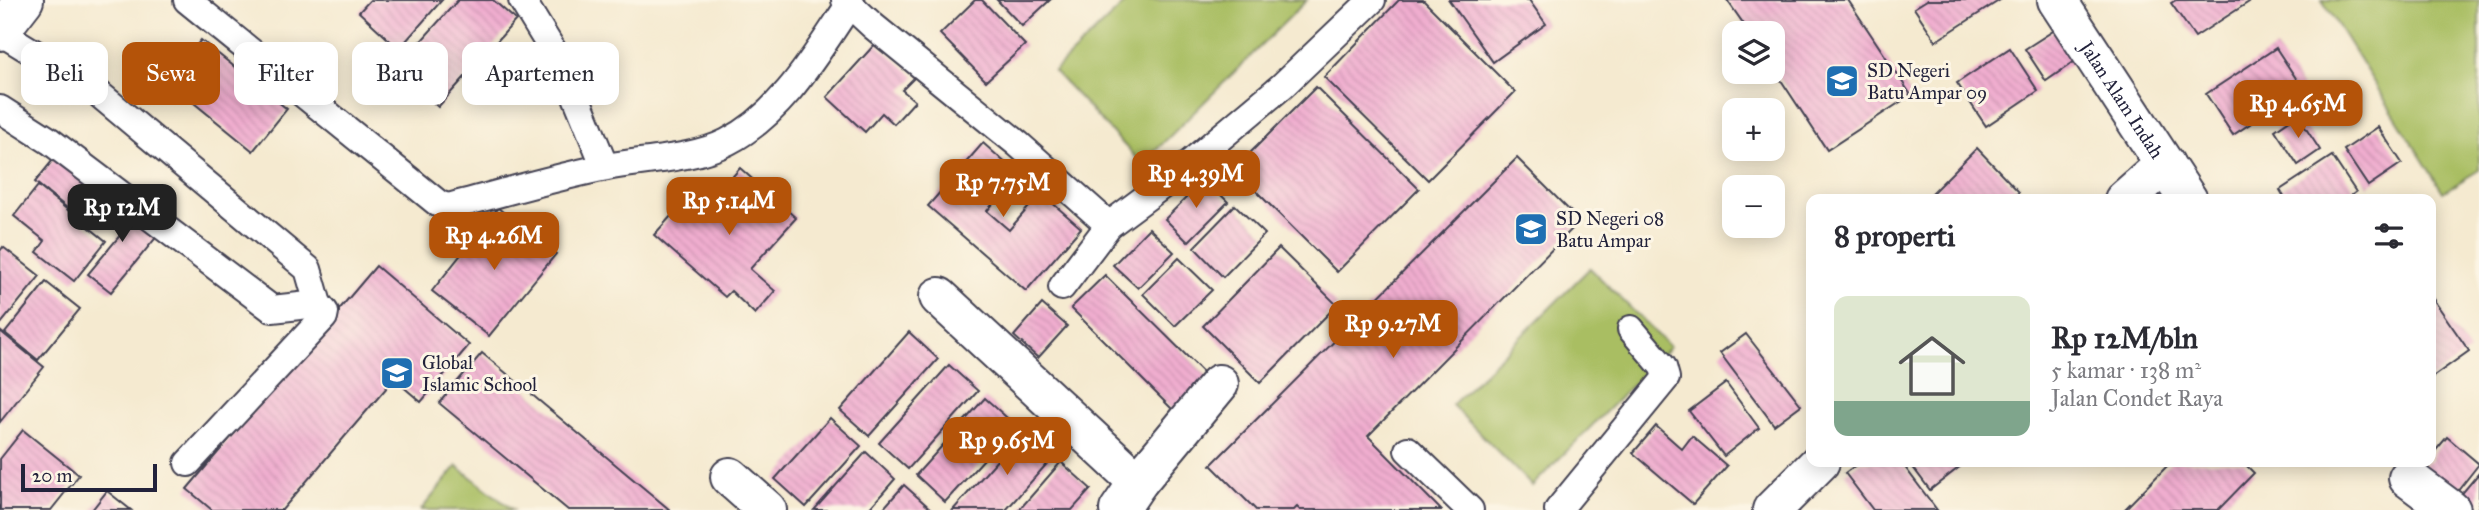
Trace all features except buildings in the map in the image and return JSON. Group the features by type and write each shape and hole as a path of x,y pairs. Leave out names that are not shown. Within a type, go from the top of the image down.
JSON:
{"street":[{"path":"0,32 24,0"},
{"name":"Jalan Alam Indah","path":"2057,0 2185,194"},
{"path":"2131,194 2165,164"},
{"path":"939,297 1128,496 1219,384"},
{"path":"1772,510 1815,467"},
{"path":"730,477 767,510"},
{"path":"2408,478 2451,510"}],"lane":[{"path":"187,0 439,204 448,207 605,167 681,155 726,143 763,117 800,77 847,3 1018,144 1109,225"},
{"path":"522,0 566,72 605,167"},
{"path":"1062,287 1109,225 1171,179 1282,86 1371,0"},
{"path":"0,32 93,89 308,269 318,304 325,312 324,317 188,463"},
{"path":"0,109 50,141 272,309 318,304"},
{"path":"1558,510 1666,378 1662,368 1631,329"},
{"path":"1408,450 1470,510"}],"green space":[{"path":"1128,0 1307,0 1142,164 1054,71"},
{"path":"2322,0 2479,0 2479,170 2443,192"},
{"path":"1590,268 1670,347 1532,486 1452,405"},
{"path":"457,466 513,510 421,510"}],"place":[{"name":"SD Negeri Batu Ampar 09","path":"1842,81"},
{"name":"SD Negeri 08 Batu Ampar","path":"1531,229"},
{"name":"Global Islamic School","path":"397,373"}]}
